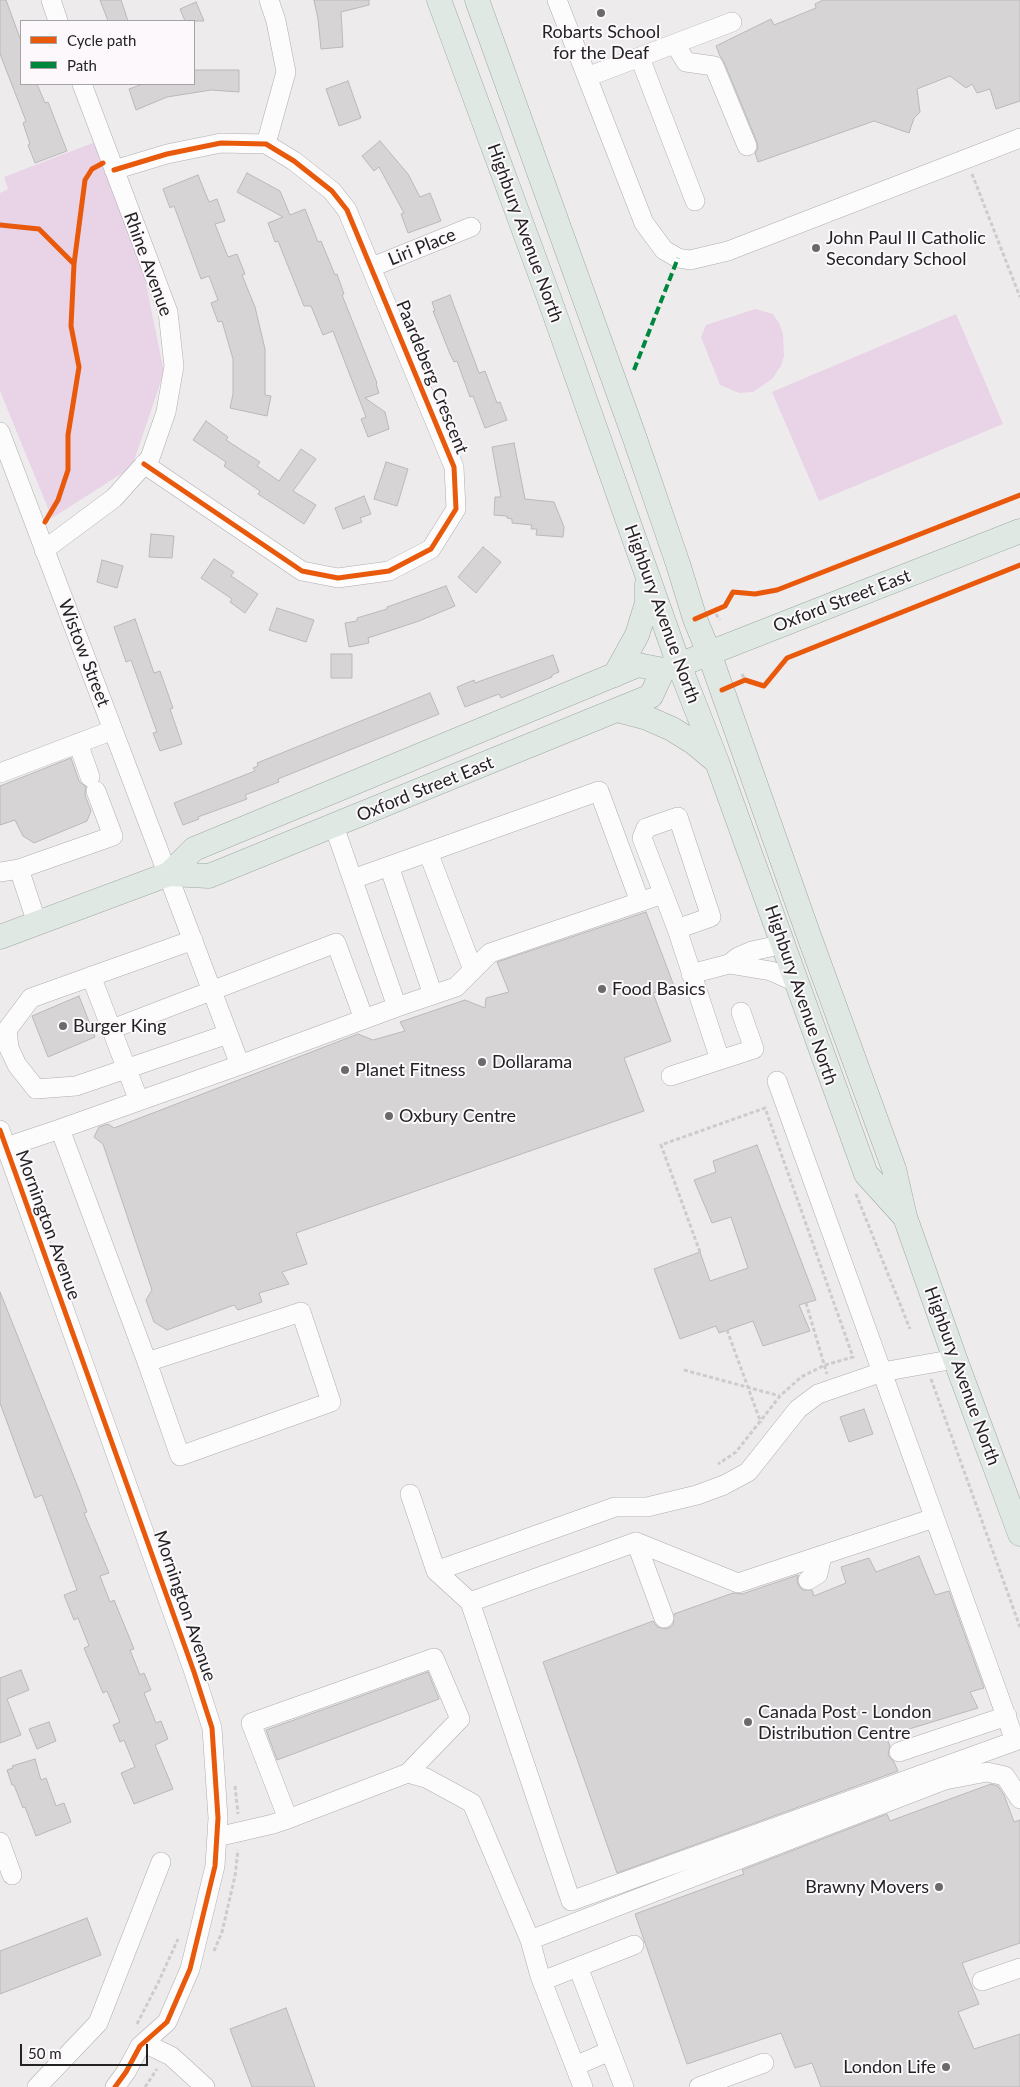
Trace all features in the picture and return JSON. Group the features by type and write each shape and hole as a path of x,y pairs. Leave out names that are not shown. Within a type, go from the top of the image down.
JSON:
{"main road":[{"name":"Highbury Avenue North","path":"440,0 648,577 671,668 717,762 866,1174 905,1217"},
{"name":"Highbury Avenue North","path":"476,0 634,436 695,619 709,653 894,1169 905,1217 1020,1534"},
{"name":"Oxford Street East","path":"169,874 194,849 638,665 671,668 1020,531"},
{"path":"615,675 630,651 640,627 646,603 648,577"},
{"name":"Oxford Street East","path":"0,937 169,874 209,876 334,826 651,696 671,668"},
{"path":"617,710 647,718 672,729 694,742 717,762"}],"street":[{"path":"50,0 58,20"},
{"path":"266,144 286,72 276,21 269,0"},
{"path":"557,0 644,224 664,250 678,258 690,260 728,251 1020,138"},
{"path":"587,78 732,22"},
{"path":"675,44 686,62 714,66 747,146"},
{"path":"640,58 695,201"},
{"name":"Rhine Avenue","path":"44,550 114,498 150,458 166,412 174,366 168,312 82,85"},
{"name":"Paardeberg Crescent","path":"114,170 167,154 221,143 266,144 294,161 332,191 347,210 454,467 456,509 431,549 389,571 338,578 302,571 144,464"},
{"name":"Liri Place","path":"372,267 471,227"},
{"name":"Wistow Street","path":"0,432 240,1065"},
{"path":"0,773 113,730"},
{"path":"0,872 19,869 113,836 78,743"},
{"path":"352,879 599,790 640,902"},
{"path":"677,930 711,917 678,817 646,828 642,838 677,930 720,1060"},
{"path":"334,826 397,1007"},
{"path":"428,852 473,970"},
{"path":"389,866 434,994"},
{"path":"19,869 37,923"},
{"path":"3,1139 60,1129 456,986 490,953 663,894"},
{"path":"193,940 31,998 7,1030 9,1048 18,1065 36,1089 76,1086 228,1034"},
{"path":"112,1029 336,943 364,1019"},
{"path":"691,974 729,964 738,957 752,951 784,944"},
{"path":"729,964 771,972 796,982"},
{"path":"91,976 139,1101"},
{"path":"670,1076 754,1049 741,1012"},
{"path":"410,1494 436,1571 470,1602 571,1901 1015,1741 777,1081"},
{"path":"60,1129 180,1456 331,1402 301,1312 147,1362"},
{"name":"Mornington Avenue","path":"3,1139 191,1663 212,1728 218,1818 217,1837 213,1876 190,1969 167,2022 140,2046 126,2072 115,2087"},
{"path":"436,1571 615,1507 646,1507 724,1485 748,1472 798,1409 818,1394 882,1372 955,1359"},
{"path":"470,1602 636,1542 738,1583 934,1518"},
{"path":"636,1542 664,1618"},
{"path":"808,1580 818,1574 822,1555"},
{"path":"217,1837 288,1819 408,1773 460,1719 434,1658 251,1723 288,1819"},
{"path":"900,1752 1007,1716"},
{"path":"530,1940 945,1780 987,1772 1005,1776 1017,1793 1020,1814"},
{"path":"408,1773 426,1778 472,1803 530,1940 542,1982 583,2087"},
{"path":"0,1842 12,1875"},
{"path":"37,2087 98,2023 161,1862"},
{"path":"542,1982 634,1945"},
{"path":"578,1967 624,2087"},
{"path":"982,1982 1020,1968"},
{"path":"144,2042 171,2056 205,2087"},
{"path":"575,2066 610,2051"},
{"path":"699,2087 764,2063"}],"path":[{"path":"972,174 1020,297"},
{"path":"695,619 720,609"},
{"path":"722,690 748,681 742,674"},
{"path":"700,1252 661,1144 765,1108 853,1357 825,1365 801,1377 780,1396 736,1452 718,1464"},
{"path":"855,1190 910,1329"},
{"path":"806,1303 828,1380"},
{"path":"727,1330 763,1428"},
{"path":"684,1370 788,1398"},
{"path":"929,1374 1020,1627"},
{"path":"136,2025 158,1983 180,1934"},
{"path":"145,2087 160,2064"}],"shaded area":[{"path":"98,141 144,274 164,372 132,467 52,518 0,391 0,193 8,189 4,177"},
{"path":"755,309 773,314 779,323 783,334 784,356 781,366 772,379 753,392 739,393 720,385 701,337 706,325"},
{"path":"956,314 1003,424 819,501 772,392"}],"building":[{"path":"0,0 6,0 20,38 20,85 37,85 45,103 48,102 67,151 35,163 28,145 30,144 23,123 26,121 0,54"},
{"path":"100,0 121,0 128,20 108,20"},
{"path":"314,0 369,0 369,5 341,12 343,47 321,49"},
{"path":"823,0 1020,0 1020,101 996,109 990,89 977,93 972,84 966,88 950,76 917,89 920,112 914,118 909,133 874,121 758,162 755,153 758,148 757,142 716,46 771,19 774,25 816,8 815,4"},
{"path":"196,2 204,21 185,20 180,9"},
{"path":"195,70 239,70 239,92 211,90 167,97 136,110 129,89 140,85 195,85"},
{"path":"348,81 361,118 339,126 326,89"},
{"path":"380,141 408,174 420,197 430,193 441,221 408,233 401,214 404,213 379,167 374,171 362,156"},
{"path":"247,173 280,191 290,215 305,209 318,242 321,241 335,275 337,274 344,294 342,295 377,383 379,393 365,398 385,412 389,429 368,437 361,419 366,417 333,331 323,335 311,306 304,306 278,241 275,242 268,223 283,217 237,192"},
{"path":"198,175 209,202 217,199 225,221 215,224 228,257 237,254 245,274 242,275 255,307 265,349 265,395 271,396 267,416 230,408 233,394 233,359 222,321 218,322 211,303 218,300 209,276 201,279 174,206 170,208 163,189"},
{"path":"450,295 479,373 485,371 497,403 500,402 507,420 485,428 473,396 470,397 457,361 454,362 450,354 433,311 435,311 432,302"},
{"path":"206,421 228,437 226,440 260,462 257,466 279,481 301,449 316,459 293,491 316,505 304,524 258,494 260,491 224,466 226,462 193,440"},
{"path":"514,443 525,499 554,502 564,527 563,537 536,535 537,529 531,529 532,525 512,523 512,519 507,518 507,516 494,515 495,497 501,497 492,447"},
{"path":"386,462 408,469 397,506 374,499"},
{"path":"364,496 371,514 360,518 362,522 343,529 335,508"},
{"path":"151,534 174,536 172,558 149,557"},
{"path":"483,547 501,562 476,593 458,577"},
{"path":"214,559 234,572 231,576 258,594 245,613 230,602 232,599 201,578"},
{"path":"102,560 123,566 117,588 97,582"},
{"path":"446,586 455,606 419,621 368,638 369,643 349,647 345,623 357,621 357,618 387,609 387,607"},
{"path":"277,608 314,620 306,642 269,630"},
{"path":"135,619 154,673 160,671 173,708 170,709 182,744 160,751 153,733 157,732 131,660 126,662 114,627"},
{"path":"331,654 352,654 352,678 331,678"},
{"path":"553,655 559,672 552,675 552,677 501,698 499,694 465,707 457,687 474,680 475,683"},
{"path":"430,693 439,714 278,779 279,782 245,795 247,799 198,817 199,819 183,825 174,803 255,771 253,768 258,766 257,763"},
{"path":"71,758 79,781 86,787 85,795 91,811 87,821 34,843 23,836 15,820 0,825 0,786"},
{"name":"Oxbury Centre","path":"646,912 674,986 653,993 671,1041 624,1058 644,1111 296,1233 307,1264 282,1272 289,1284 259,1293 262,1302 238,1310 234,1305 167,1330 154,1322 146,1300 152,1290 103,1144 94,1137 99,1127 108,1124 114,1128 358,1034 373,1040 405,1031 400,1022 465,1000 485,1008 486,998 509,992 497,962"},
{"name":"Burger King","path":"79,996 95,1037 48,1057 32,1016"},
{"path":"757,1145 816,1300 799,1305 810,1331 763,1346 753,1321 719,1333 716,1326 680,1339 654,1269 700,1252 710,1281 748,1268 731,1217 712,1223 694,1180 716,1172 713,1161"},
{"path":"0,1292 79,1490 87,1512 84,1513 109,1573 100,1576 110,1602 114,1600 134,1649 130,1650 140,1675 144,1673 151,1690 144,1693 156,1723 161,1721 168,1739 155,1745 173,1789 134,1804 121,1773 135,1767 124,1740 120,1742 113,1725 120,1722 107,1691 103,1693 84,1648 89,1646 78,1618 74,1620 64,1595 77,1590 42,1495 35,1498 0,1403"},
{"path":"864,1409 873,1434 849,1442 840,1417"},
{"name":"Canada Post - London Distribution Centre","path":"919,1556 935,1595 949,1591 984,1688 970,1692 978,1708 886,1736 890,1746 888,1755 898,1771 617,1873 543,1662 653,1621 657,1627 667,1629 673,1625 674,1614 733,1593 742,1594 798,1575 797,1581 799,1586 803,1590 812,1590 814,1596 846,1583 841,1567 869,1558 876,1572"},
{"path":"21,1670 29,1690 7,1699 21,1735 0,1743 0,1678"},
{"path":"428,1672 439,1699 277,1760 266,1730"},
{"path":"49,1722 56,1741 37,1749 29,1729"},
{"path":"35,1759 41,1780 46,1778 56,1806 64,1803 71,1822 36,1836 25,1807 23,1808 7,1770 13,1768 12,1766"},
{"path":"991,1784 998,1786 1004,1795 1014,1822 1020,1820 1020,1943 962,1963 979,2004 958,2012 974,2049 1020,2034 1020,2087 821,2087 812,2063 795,2068 781,2033 687,2064 635,1914 744,1874 742,1870 887,1814 890,1821"},
{"path":"87,1918 101,1955 0,1994 0,1951"},
{"path":"286,2008 315,2087 252,2087 230,2029"}],"marked path":[{"path":"634,370 678,258"}],"cycle path":[{"path":"114,170 167,154 221,143 266,144 294,161 332,191 347,210 454,467 456,509 431,549 389,571 338,578 302,571 144,464"},
{"path":"45,522 58,500 68,470 68,435 79,367 71,326 74,264 85,180 92,169 103,163"},
{"path":"0,225 39,229 74,264"},
{"path":"695,619 725,606 733,592 755,594 777,590 1020,495"},
{"path":"722,690 745,680 764,686 787,658 1020,565"},
{"path":"0,1130 194,1672 212,1728 218,1818 215,1866 190,1969 167,2022 140,2046 126,2072 115,2087"}],"place":[{"name":"Robarts School for the Deaf","path":"601,13"},
{"name":"John Paul II Catholic Secondary School","path":"816,248"},
{"name":"Food Basics","path":"602,989"},
{"name":"Burger King","path":"63,1026"},
{"name":"Dollarama","path":"482,1062"},
{"name":"Planet Fitness","path":"345,1070"},
{"name":"Oxbury Centre","path":"389,1116"},
{"name":"Canada Post - London Distribution Centre","path":"748,1722"},
{"name":"Brawny Movers","path":"939,1887"},
{"name":"London Life","path":"946,2067"}]}
